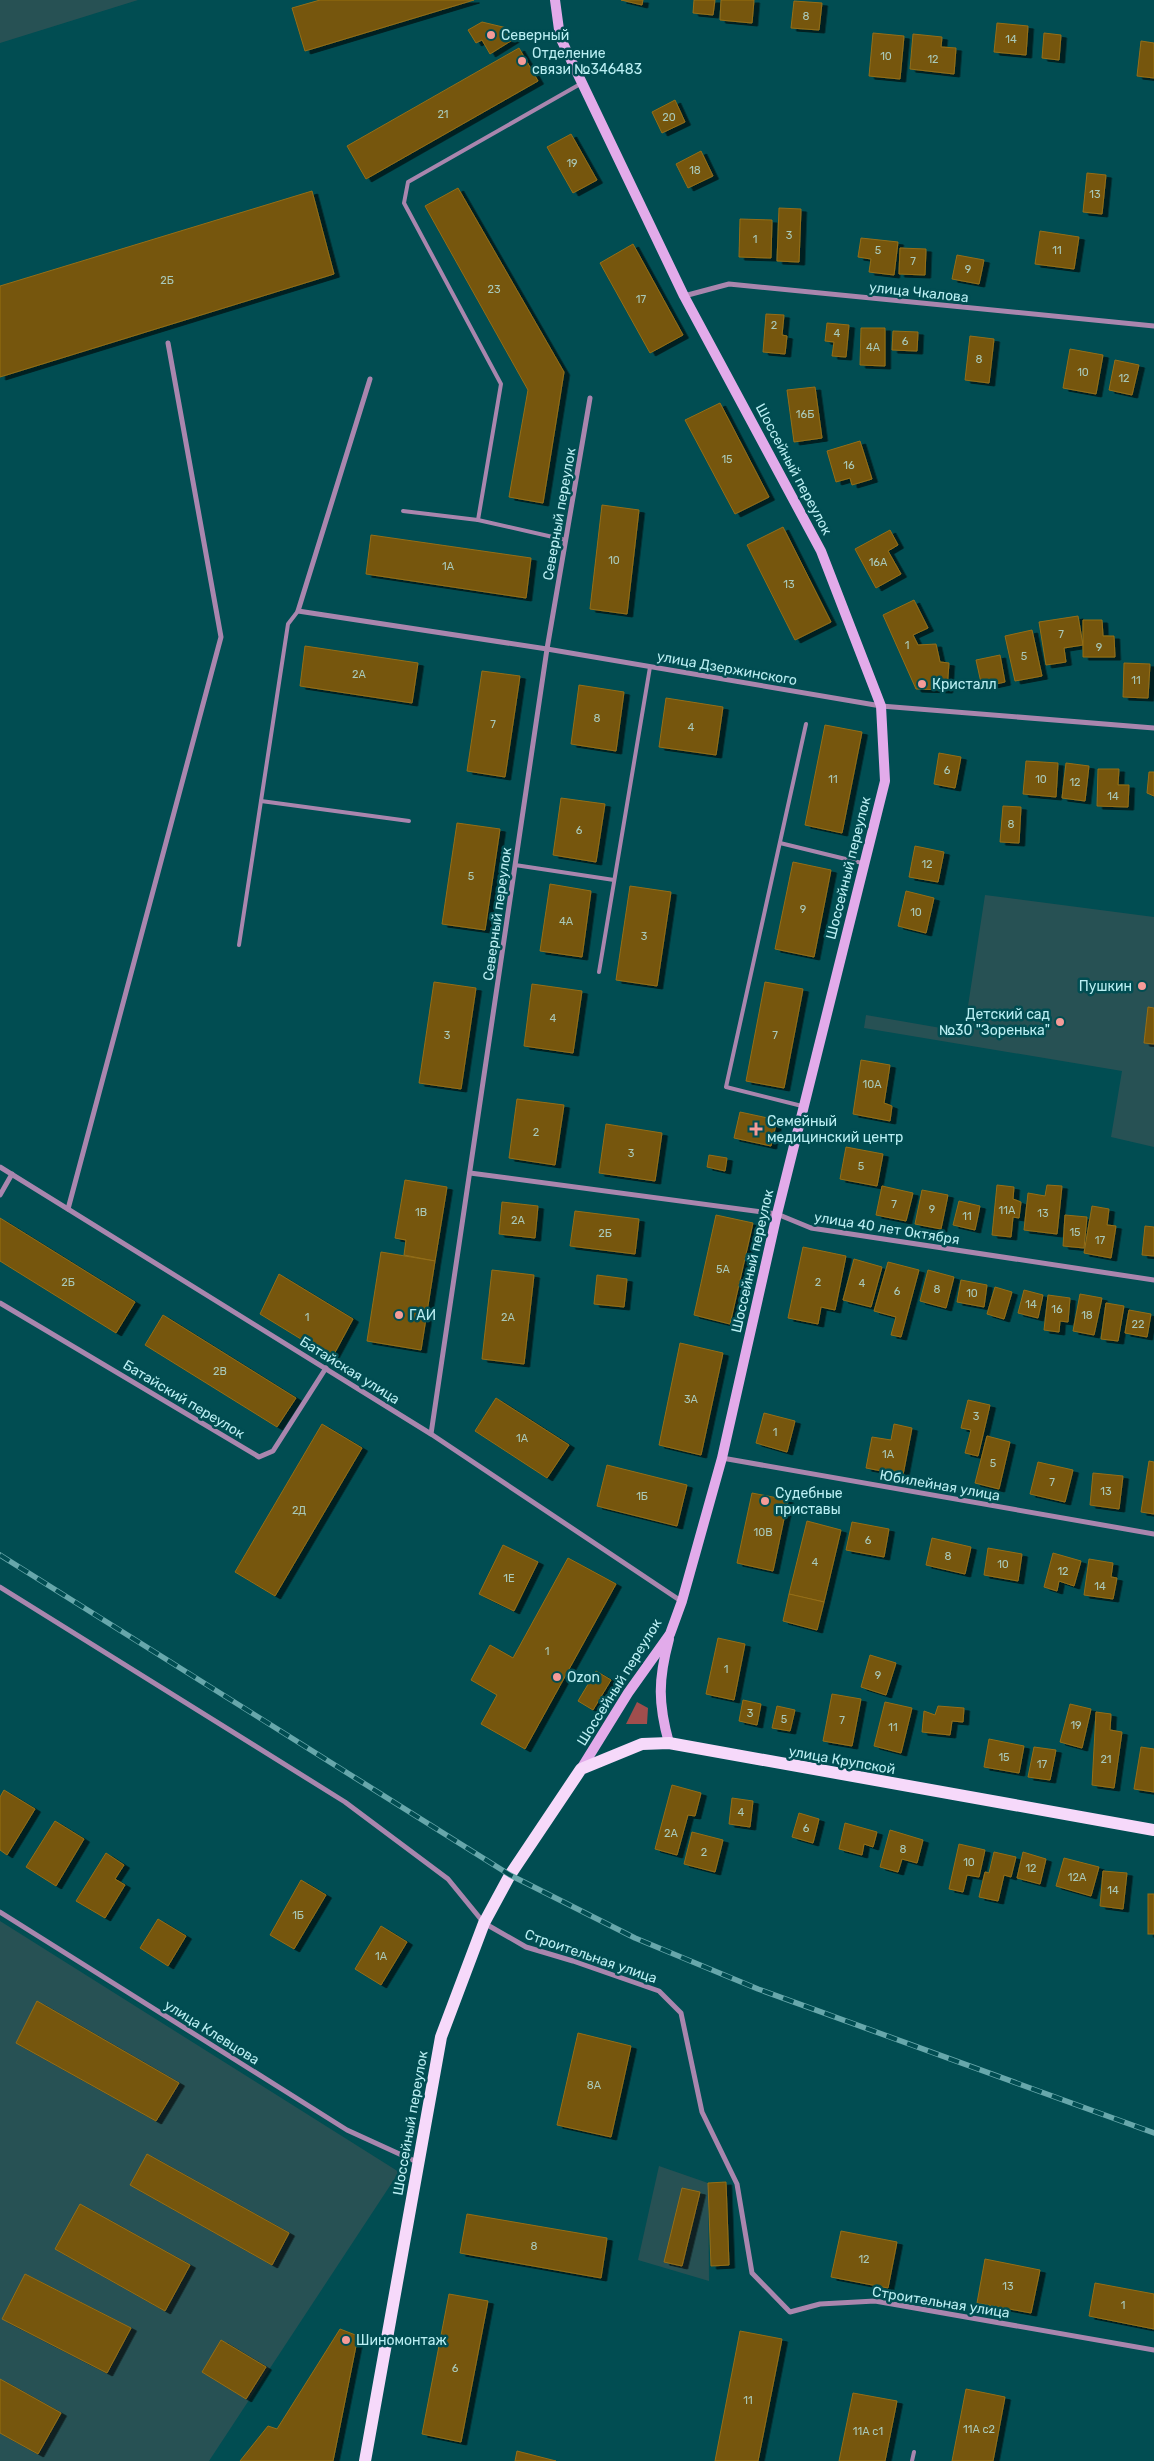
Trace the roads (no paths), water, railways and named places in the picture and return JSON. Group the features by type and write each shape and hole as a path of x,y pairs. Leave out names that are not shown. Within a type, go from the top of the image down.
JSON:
{"main road":[{"name":"Шоссейный переулок","path":"365,2461 441,2036 484,1923 510,1875 581,1769 628,1692 670,1634 682,1601 722,1458 778,1214 885,781 881,706 821,551 684,296 560,36 554,4 555,0"},
{"path":"669,1744 661,1712 660,1672 670,1634"},
{"name":"улица Крупской","path":"581,1769 642,1744 669,1744 1154,1830"}],"street":[{"name":"улица Чкалова","path":"684,296 729,284 1154,326"},
{"path":"68,1209 221,637 168,343"},
{"path":"298,611 370,379"},
{"name":"Северный переулок","path":"431,1434 547,649 590,398"},
{"name":"улица Дзержинского","path":"298,611 547,649 881,706 1154,728"},
{"name":"Батайская улица","path":"0,1167 431,1434 682,1601"},
{"name":"улица 40 лет Октября","path":"470,1173 778,1214 811,1228 1154,1280"},
{"path":"0,1195 12,1174"},
{"name":"Батайский переулок","path":"0,1303 259,1457 273,1451 326,1368"},
{"name":"Юбилейная улица","path":"722,1458 1154,1534"},
{"path":"0,1587 345,1802 448,1879 484,1923"},
{"name":"улица Клевцова","path":"0,1912 346,2130 418,2162"},
{"name":"Строительная улица","path":"484,1923 526,1947 659,1991 681,2012 702,2112 737,2184 752,2273 790,2312 820,2304 875,2301 1154,2350"}],"lane":[{"path":"478,520 501,384 404,203 408,182 582,83"},
{"path":"403,511 478,520 566,540"},
{"path":"238,945 288,624 298,611"},
{"path":"599,972 650,666"},
{"path":"804,1107 726,1087 806,724"},
{"path":"261,801 409,821"},
{"path":"780,843 865,864"},
{"path":"515,865 614,880"},
{"path":"912,2461 914,2452"}],"railway":[{"path":"0,1555 510,1875 635,1938 758,1989 1154,2133"}],"place":[{"name":"Северный","path":"491,35"},
{"name":"Отделение связи №346483","path":"522,61"},
{"name":"Кристалл","path":"922,684"},
{"name":"Пушкин","path":"1142,986"},
{"name":"Детский сад №30 \"Зоренька\"","path":"1060,1022"},
{"name":"Семейный медицинский центр","path":"756,1129"},
{"name":"ГАИ","path":"399,1315"},
{"name":"Судебные приставы","path":"765,1501"},
{"name":"Ozon","path":"557,1677"},
{"name":"Шиномонтаж","path":"346,2340"}]}
